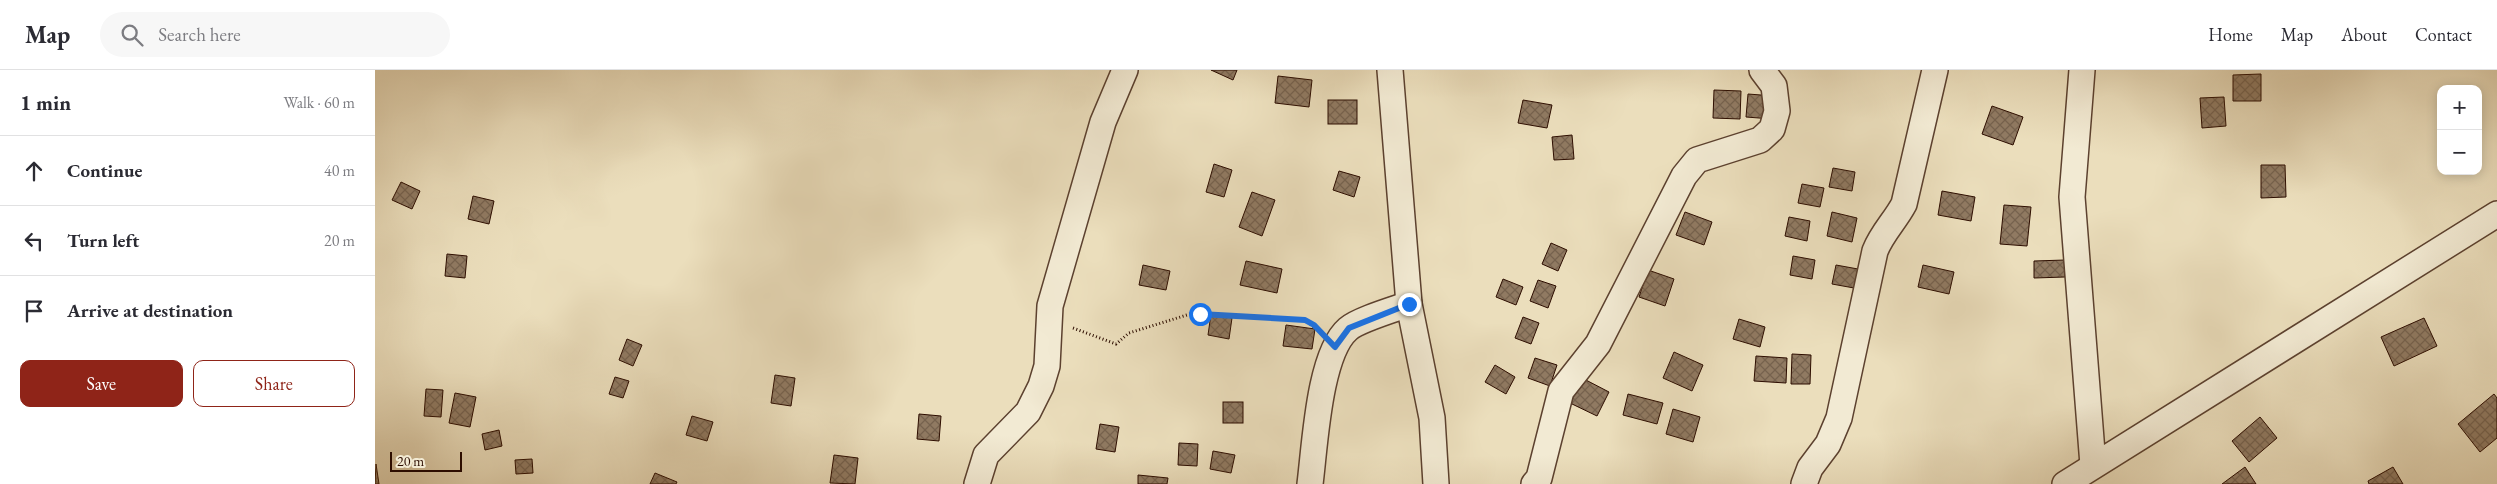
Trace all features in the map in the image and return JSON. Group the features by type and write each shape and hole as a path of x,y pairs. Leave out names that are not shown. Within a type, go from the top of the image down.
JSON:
{"street":[{"path":"977,484 986,455 1028,412 1041,386 1047,366 1051,306 1103,122 1125,70"},
{"path":"1390,70 1409,304 1432,418 1435,484"},
{"path":"1534,484 1539,478 1561,391 1598,344 1684,176 1697,160 1761,140 1772,129 1777,111 1774,86 1762,70"},
{"path":"1804,484 1810,468 1828,444 1839,418 1875,251 1882,235 1896,219 1904,204 1935,70"},
{"path":"2082,70 2072,197 2093,465"},
{"path":"2065,484 2497,214"},
{"path":"1310,484 1325,374 1335,347 1349,328 1409,304"}],"path":[{"path":"1049,318 1116,344 1129,334 1190,314 1305,320 1314,325 1335,347"}],"building":[{"path":"1211,70 1237,70 1233,80"},
{"path":"2261,74 2261,101 2233,101 2233,75"},
{"path":"1278,76 1312,80 1309,107 1275,103"},
{"path":"1714,90 1741,91 1740,119 1713,118"},
{"path":"1748,94 1774,96 1772,119 1746,117"},
{"path":"2224,97 2226,126 2202,128 2200,98"},
{"path":"1328,100 1357,100 1357,124 1328,124"},
{"path":"1523,100 1552,105 1547,128 1518,123"},
{"path":"1992,106 2023,117 2013,145 1982,134"},
{"path":"1572,135 1574,159 1554,160 1552,137"},
{"path":"1214,164 1232,170 1224,197 1206,192"},
{"path":"2261,165 2285,165 2286,197 2261,198"},
{"path":"1833,168 1855,172 1852,191 1829,187"},
{"path":"1339,171 1360,177 1354,197 1333,190"},
{"path":"401,182 420,191 412,209 392,200"},
{"path":"1802,184 1824,188 1820,207 1798,203"},
{"path":"1942,191 1975,197 1971,221 1938,215"},
{"path":"1252,192 1275,200 1262,236 1239,227"},
{"path":"473,196 494,201 489,224 468,219"},
{"path":"2004,205 2031,207 2027,246 2000,244"},
{"path":"1685,212 1712,222 1704,245 1676,235"},
{"path":"1832,212 1857,218 1852,242 1827,236"},
{"path":"1789,217 1810,221 1807,241 1785,236"},
{"path":"1551,243 1567,250 1558,271 1542,264"},
{"path":"447,254 467,256 465,278 445,276"},
{"path":"1793,256 1815,260 1812,279 1790,275"},
{"path":"2065,260 2065,277 2034,278 2034,261"},
{"path":"1246,261 1282,269 1277,293 1240,285"},
{"path":"1143,265 1170,271 1166,290 1139,285"},
{"path":"1836,265 1858,269 1854,288 1832,284"},
{"path":"1923,265 1954,272 1949,294 1918,287"},
{"path":"1648,270 1674,279 1665,306 1639,297"},
{"path":"1503,279 1523,287 1516,305 1496,297"},
{"path":"1538,280 1556,286 1548,308 1530,301"},
{"path":"1211,314 1232,318 1229,339 1208,335"},
{"path":"1523,317 1539,323 1531,344 1515,338"},
{"path":"2424,318 2437,346 2394,366 2381,337"},
{"path":"1739,319 1765,327 1760,347 1733,339"},
{"path":"1286,325 1315,329 1312,349 1283,346"},
{"path":"627,339 642,345 633,366 619,360"},
{"path":"1674,352 1703,365 1692,391 1663,378"},
{"path":"1792,354 1811,355 1810,384 1791,384"},
{"path":"1756,356 1787,358 1786,383 1754,381"},
{"path":"1535,358 1557,365 1550,386 1528,378"},
{"path":"1495,365 1515,377 1506,394 1485,382"},
{"path":"775,375 795,378 791,406 771,403"},
{"path":"615,377 629,381 623,398 609,394"},
{"path":"1582,378 1609,392 1597,416 1570,403"},
{"path":"426,389 443,390 441,417 424,416"},
{"path":"455,393 476,397 470,427 449,423"},
{"path":"1628,394 1663,403 1657,424 1623,415"},
{"path":"2494,394 2497,398 2497,438 2480,452 2458,424"},
{"path":"1223,402 1243,402 1243,423 1223,423"},
{"path":"1673,409 1700,417 1693,442 1666,434"},
{"path":"919,414 941,416 939,441 917,439"},
{"path":"692,416 713,422 707,441 686,435"},
{"path":"2260,417 2277,438 2249,462 2232,441"},
{"path":"1100,424 1119,427 1115,452 1096,449"},
{"path":"499,430 502,446 485,450 482,434"},
{"path":"1179,443 1198,444 1197,466 1178,465"},
{"path":"1213,451 1235,455 1231,473 1210,469"},
{"path":"834,455 858,458 855,484 830,483"},
{"path":"532,459 533,473 516,474 515,460"},
{"path":"376,464 379,484 375,484"},
{"path":"2245,467 2256,484 2222,484"},
{"path":"2393,467 2403,484 2369,484 2368,481"},
{"path":"655,473 677,482 676,484 650,484"},
{"path":"1138,475 1168,478 1167,484 1138,484"}],"route":[{"path":"1200,314 1305,320 1314,325 1335,347 1349,328 1409,304"}]}
